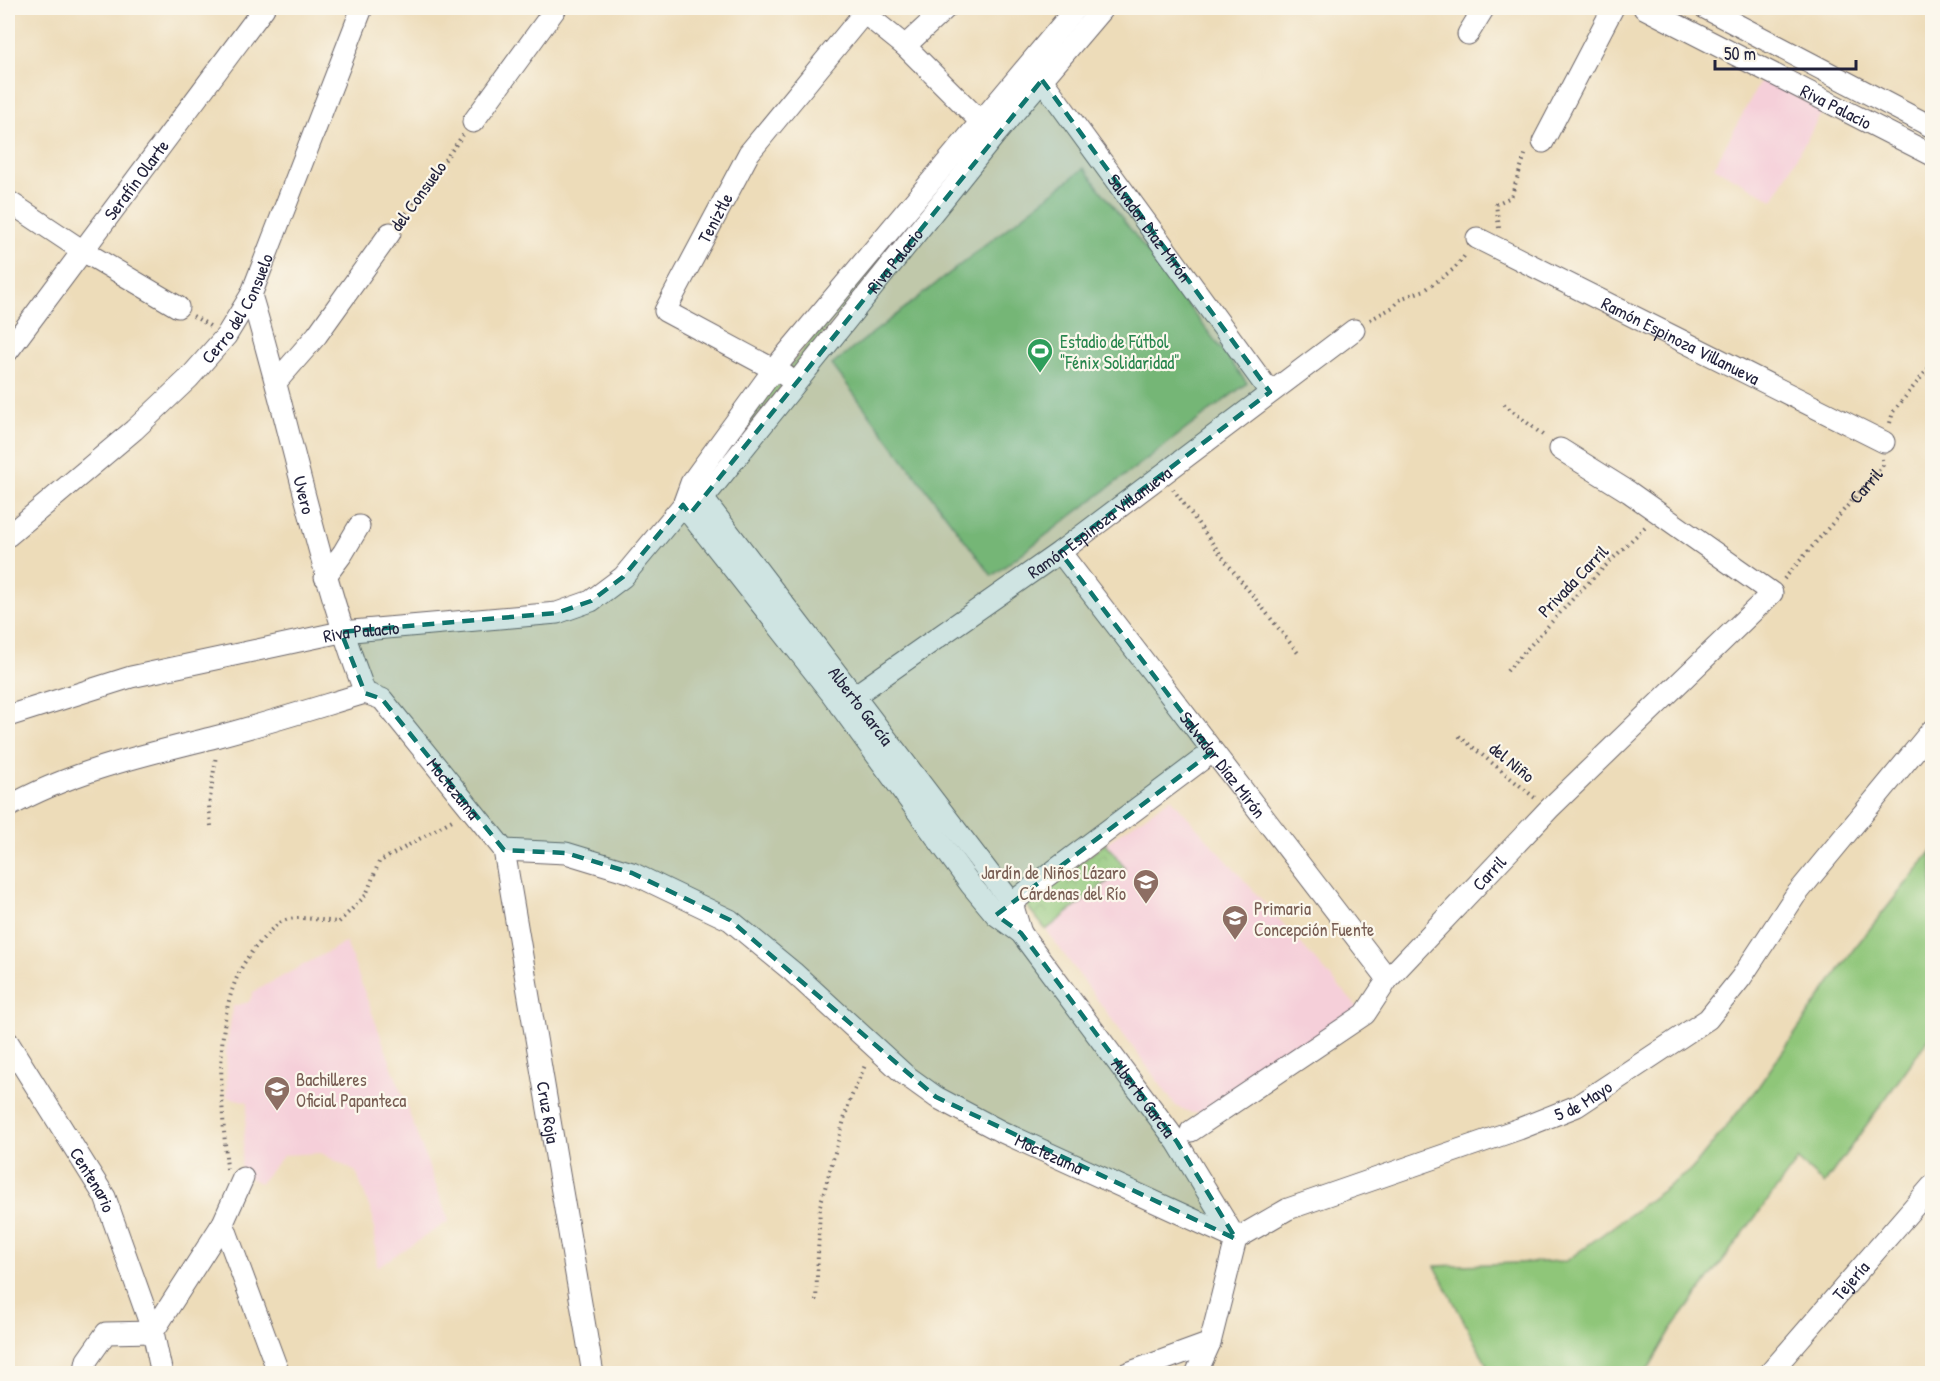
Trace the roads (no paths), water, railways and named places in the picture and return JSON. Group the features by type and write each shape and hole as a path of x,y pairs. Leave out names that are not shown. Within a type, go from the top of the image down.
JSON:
{"street":[{"name":"Serafín Olarte","path":"8,351 264,8"},
{"name":"Cerro del Consuelo","path":"8,536 134,430 189,378 226,336 251,294 362,8"},
{"path":"472,122 556,8"},
{"path":"905,46 946,8"},
{"name":"Riva Palacio","path":"8,716 131,676 341,632 557,613 591,601 623,578 692,496 796,382 988,129 1030,62 1076,8"},
{"name":"Riva Palacio","path":"692,496 774,369 988,129 1042,80 1103,8"},
{"path":"1468,34 1484,8"},
{"path":"1543,142 1613,8"},
{"name":"Riva Palacio","path":"1644,8 1932,155"},
{"name":"Riva Palacio","path":"1706,8 1932,127"},
{"path":"861,10 905,46 988,129"},
{"name":"Teniztle","path":"796,382 665,311 749,153 861,10"},
{"name":"Salvador Díaz Mirón","path":"1030,62 1270,392"},
{"path":"8,201 83,251 178,307"},
{"name":"del Consuelo","path":"277,381 317,335 390,233"},
{"name":"Ramón Espinoza Villanueva","path":"1477,238 1884,442"},
{"name":"Uvero","path":"251,294 277,381 325,577 341,632 365,693"},
{"name":"Ramón Espinoza Villanueva","path":"848,701 1060,552 1354,330"},
{"name":"Carril","path":"1191,1131 1365,1014 1388,979 1549,809 1772,593 1659,513 1560,449"},
{"name":"Alberto García","path":"692,496 1177,1142 1236,1239"},
{"path":"325,577 344,553 359,526"},
{"name":"Salvador Díaz Mirón","path":"1060,552 1388,979"},
{"path":"10,801 51,784 142,754 216,736 365,693"},
{"name":"Moctezuma","path":"365,693 382,699 504,850 566,853 621,870 730,920 793,972 904,1074 945,1102 1000,1131 1236,1239"},
{"name":"5 de Mayo","path":"1236,1239 1288,1209 1519,1129 1577,1106 1708,1019 1742,978 1795,896 1932,730"},
{"path":"1004,909 1212,752"},
{"name":"Cruz Roja","path":"504,850 593,1374"},
{"name":"Centenario","path":"8,1042 105,1197 153,1332 162,1374"},
{"path":"84,1374 87,1360 106,1333 153,1332 223,1222 240,1185"},
{"name":"Tejería","path":"1769,1374 1926,1208 1932,1186"},
{"path":"223,1222 279,1374"},
{"path":"1196,1374 1210,1343 1236,1239"},
{"path":"1125,1374 1210,1343"}],"place":[{"name":"Estadio de Fútbol \"Fénix Solidaridad\"","path":"1040,374"},
{"name":"Jardín de Niños Lázaro Cárdenas del Río","path":"1146,905"},
{"name":"Primaria Concepción Fuente","path":"1235,941"},
{"name":"Bachilleres Oficial Papanteca","path":"277,1112"}]}
